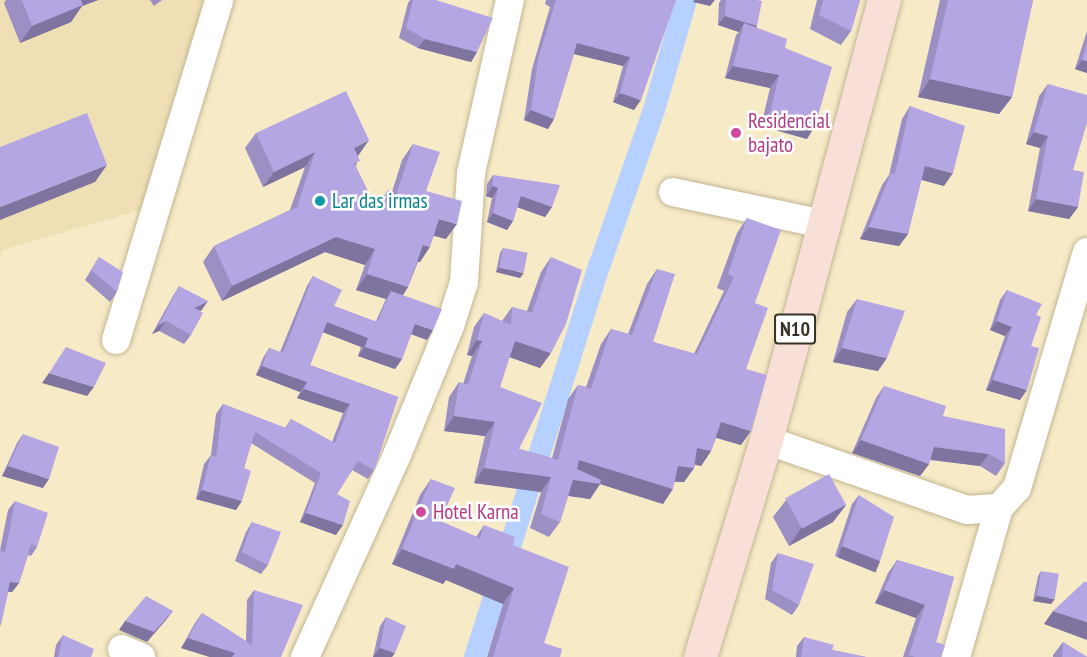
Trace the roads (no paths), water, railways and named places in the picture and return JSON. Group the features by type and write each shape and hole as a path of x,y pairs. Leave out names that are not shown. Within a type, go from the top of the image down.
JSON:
{"main road":[{"name":"N10","path":"700,657 766,440 884,0"}],"street":[{"path":"116,340 219,0"},
{"path":"305,657 397,454 450,326 464,282 471,173 510,0"},
{"path":"673,192 823,224"},
{"path":"956,657 999,508 1017,488 1087,252"},
{"path":"766,440 968,510 999,508"}],"waterway":[{"path":"475,657 600,264 654,110 686,0"}],"place":[{"name":"Residencial bajato","path":"736,133"},
{"name":"Lar das irmas","path":"320,201"},
{"name":"Hotel Karna","path":"421,512"}]}
